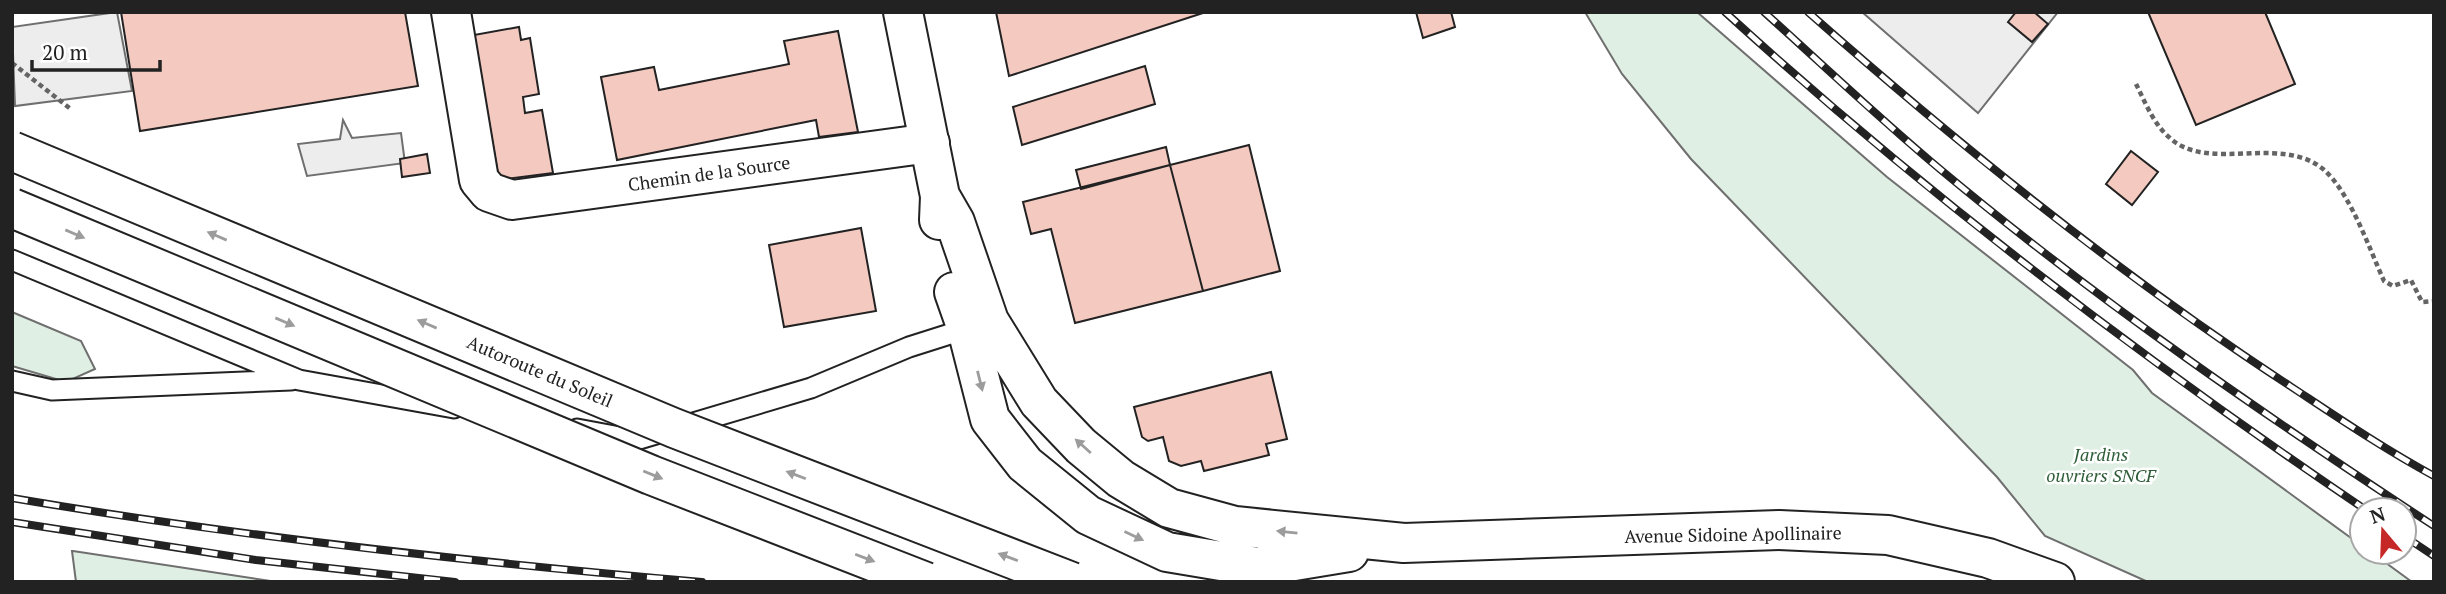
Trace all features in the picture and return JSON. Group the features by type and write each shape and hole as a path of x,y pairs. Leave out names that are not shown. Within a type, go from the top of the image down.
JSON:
{"main road":[{"name":"Chemin de la Source","path":"452,12 479,180 489,192 512,200 930,144"},
{"name":"Avenue Sidoine Apollinaire","path":"903,12 940,196 939,226 945,266 978,325 1038,402 1082,446 1121,479 1169,508 1235,526 1404,543"},
{"name":"Autoroute du Soleil","path":"12,151 674,428 1072,582"},
{"path":"12,208 651,475 926,582"},
{"name":"Avenue Sidoine Apollinaire","path":"978,325 990,419 1025,464 1088,515 1167,552 1257,567 1404,543 1779,530 1838,531 1888,535 1933,544 1988,558 2055,582"}],"lane":[{"path":"12,260 299,380"},
{"path":"12,381 52,390 299,380 636,440 811,388 909,347 978,325"}],"path":[{"path":"12,63 72,110"},
{"path":"2136,84 2156,121 2171,140 2194,150 2238,156 2271,152 2299,156 2322,168 2338,184 2384,281 2393,286 2411,280 2422,302 2434,301"}],"green space":[{"name":"Jardins ouvriers SNCF","path":"1585,12 1697,12 1887,177 2133,370 2152,393 2348,536 2348,566 2390,566 2412,582 2148,582 2045,536 1997,477 1691,159 1622,74"},
{"path":"12,312 81,341 95,369 66,382 12,366"},
{"path":"73,551 277,582 76,582"}],"shaded area":[{"path":"117,12 132,91 15,106 12,27"},
{"path":"1862,12 2058,12 1978,113"},
{"path":"343,120 352,138 401,133 405,163 307,176 298,144 340,139"}],"building":[{"path":"121,12 405,12 418,86 140,131"},
{"path":"996,12 1206,12 1009,76"},
{"path":"1416,12 1451,12 1455,27 1423,38"},
{"path":"2016,12 2034,12 2048,24 2032,42 2008,22"},
{"path":"2148,12 2265,12 2295,84 2196,125"},
{"path":"519,27 521,40 530,38 539,94 523,97 525,113 542,110 553,173 499,180 474,35"},
{"path":"838,31 858,132 819,137 816,120 617,160 601,77 654,67 659,90 789,64 784,41"},
{"path":"1145,66 1155,104 1022,145 1013,107"},
{"path":"1249,145 1280,271 1203,291 1170,165"},
{"path":"1166,147 1170,165 1081,189 1076,170"},
{"path":"2131,151 2158,172 2132,205 2106,184"},
{"path":"427,154 430,173 402,177 400,159"},
{"path":"1170,165 1203,291 1075,323 1051,229 1031,234 1023,202"},
{"path":"861,228 876,311 784,327 769,245"},
{"path":"1271,372 1287,439 1266,444 1269,455 1204,471 1201,461 1181,466 1169,461 1163,437 1148,441 1142,437 1134,407"}],"railway":[{"path":"1725,12 1878,145 2036,272 2199,394 2348,498"},
{"path":"1764,12 1919,151 2060,265 2244,399 2434,526"},
{"path":"1808,12 1982,160 2164,300 2290,386 2434,476"},
{"path":"12,498 184,525 356,547 702,582"},
{"path":"12,522 256,560 455,582"},
{"path":"2418,545 2434,556"}]}
